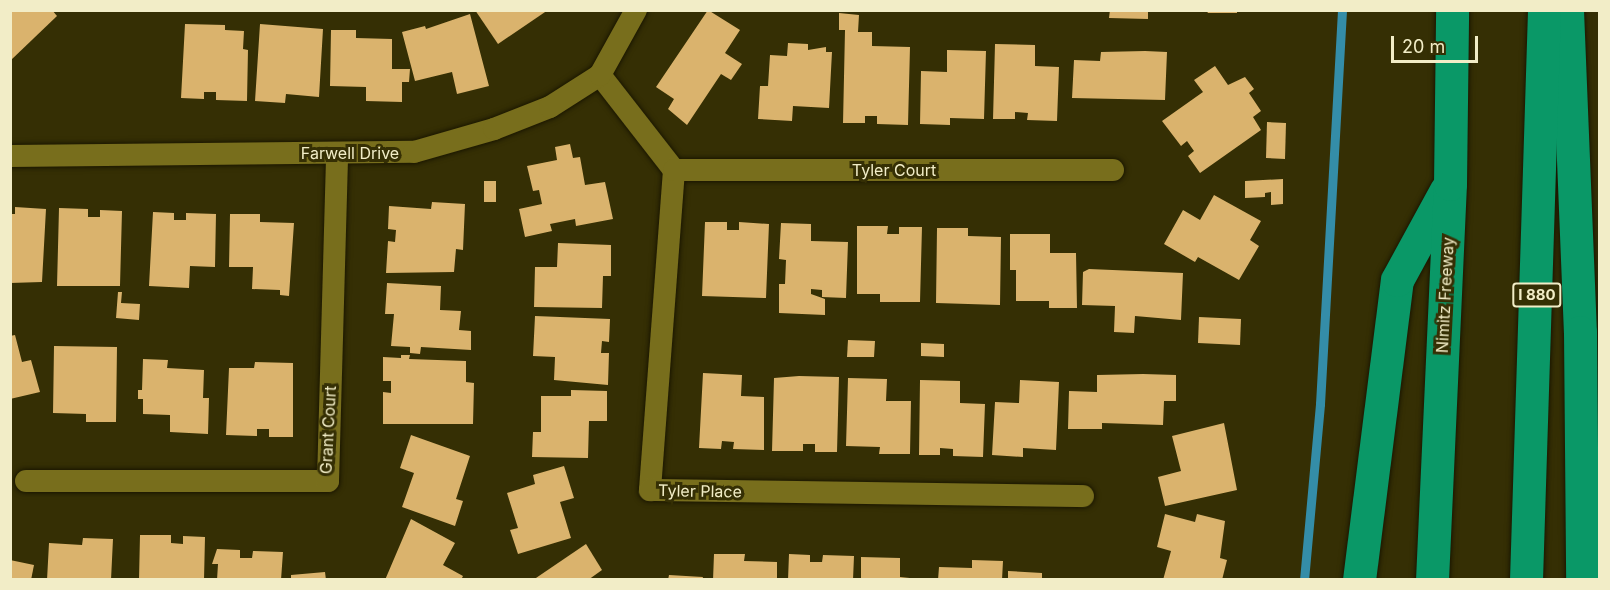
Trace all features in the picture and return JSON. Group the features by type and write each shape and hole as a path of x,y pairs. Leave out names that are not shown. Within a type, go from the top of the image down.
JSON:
{"highway":[{"name":"Nimitz Freeway","path":"1432,579 1450,184 1452,10"},
{"name":"I 880","path":"1527,579 1544,10"},
{"path":"1567,10 1581,365 1582,579"},
{"path":"1359,579 1396,280 1450,184"}],"street":[{"name":"Farwell Drive","path":"10,156 414,152 494,129 550,107 600,75 636,10"},
{"path":"600,75 674,170"},
{"name":"Grant Court","path":"26,481 328,481 337,153"},
{"name":"Tyler Court","path":"674,170 1113,170"},
{"name":"Tyler Place","path":"674,170 650,490 1083,496"}],"building":[{"path":"10,10 52,10 57,16 10,61"},
{"path":"475,10 548,10 498,44"},
{"path":"708,10 740,30 725,53 742,64 731,80 721,74 687,125 668,109 674,99 656,87"},
{"path":"1110,10 1148,10 1148,19 1109,18"},
{"path":"1206,10 1237,10 1237,13 1208,13"},
{"path":"839,13 859,15 858,32 872,32 872,46 910,47 908,125 877,124 877,116 865,116 865,123 843,123 845,30 839,30"},
{"path":"470,14 489,86 457,94 452,72 415,81 402,32 425,26 426,29"},
{"path":"185,24 225,25 225,30 244,31 243,49 248,50 247,101 216,100 216,92 204,92 204,99 181,98"},
{"path":"260,24 323,29 319,97 286,94 285,103 255,101"},
{"path":"331,30 356,30 356,38 392,39 392,69 410,69 409,82 402,82 402,102 366,101 366,87 330,86"},
{"path":"788,43 808,44 808,50 826,47 826,52 832,52 829,108 793,106 792,121 758,119 760,86 768,86 770,55 787,56"},
{"path":"995,44 1035,45 1035,66 1059,67 1057,121 1027,120 1028,113 1015,112 1015,119 993,119"},
{"path":"947,50 986,51 984,119 950,118 950,125 920,124 921,71 947,72"},
{"path":"1101,52 1167,52 1165,100 1072,98 1074,60 1100,61"},
{"path":"1215,66 1228,85 1245,77 1254,89 1249,93 1261,111 1253,117 1261,130 1200,173 1188,156 1194,151 1187,141 1181,146 1162,121 1203,92 1194,80"},
{"path":"1267,122 1286,123 1285,159 1266,158"},
{"path":"570,144 573,158 580,157 585,185 605,182 613,219 576,226 575,219 550,224 552,231 525,237 519,209 542,204 539,190 533,191 527,166 557,160 555,147"},
{"path":"1283,179 1283,204 1271,205 1271,192 1265,193 1265,197 1245,198 1245,181"},
{"path":"484,181 496,181 496,202 484,202"},
{"path":"1214,195 1261,221 1250,240 1259,246 1239,280 1198,257 1195,262 1164,244 1183,210 1200,220"},
{"path":"432,202 465,204 463,250 456,249 454,272 386,273 388,241 395,242 396,230 388,229 389,206 431,209"},
{"path":"15,207 46,209 42,282 10,283 10,214 15,214"},
{"path":"59,208 88,209 88,217 100,217 100,210 122,211 120,286 57,286"},
{"path":"153,212 174,213 174,220 186,220 186,213 216,214 215,267 190,266 189,288 149,286"},
{"path":"230,214 260,214 260,222 294,223 289,296 280,295 280,290 252,289 253,267 229,267"},
{"path":"705,222 727,222 727,230 739,230 739,222 769,224 766,298 702,296"},
{"path":"781,223 811,224 811,241 848,242 846,298 822,297 822,290 811,289 811,294 825,299 825,315 779,313 779,284 785,284 786,260 779,259"},
{"path":"857,226 888,226 887,234 899,234 899,227 922,227 920,302 880,302 880,294 857,294"},
{"path":"937,228 968,228 968,236 1001,237 1000,305 936,303"},
{"path":"1010,234 1050,234 1050,253 1076,253 1077,308 1049,308 1049,301 1016,301 1016,270 1010,270"},
{"path":"558,243 611,245 611,276 603,276 602,308 534,307 535,267 557,267"},
{"path":"1089,269 1183,273 1181,320 1135,316 1134,333 1114,332 1115,306 1082,305 1083,272"},
{"path":"387,283 441,286 440,310 461,311 459,330 471,331 471,350 421,347 420,354 410,353 410,347 391,346 394,314 385,314"},
{"path":"118,292 122,292 121,303 140,304 139,320 116,318"},
{"path":"535,316 610,319 609,342 602,341 601,353 609,353 608,385 554,380 555,357 533,356"},
{"path":"1199,317 1241,319 1240,345 1198,343"},
{"path":"15,335 22,362 31,360 40,392 10,399 10,336"},
{"path":"848,340 875,341 874,357 847,357"},
{"path":"921,343 944,344 944,357 921,356"},
{"path":"54,346 117,347 116,422 86,422 86,414 53,413"},
{"path":"401,355 410,355 409,359 466,361 466,382 474,383 473,424 383,424 383,392 391,393 391,381 383,381 383,357 401,358"},
{"path":"143,359 168,360 167,368 204,370 203,398 209,398 208,434 170,432 170,415 143,414 143,399 138,399 138,390 142,390"},
{"path":"255,362 293,363 293,437 269,437 269,429 257,429 257,436 226,435 229,368 254,368"},
{"path":"703,373 742,375 741,396 764,397 764,450 733,449 734,442 722,441 721,449 699,448"},
{"path":"1097,375 1176,375 1176,401 1164,401 1163,425 1102,423 1102,429 1068,429 1069,391 1097,392"},
{"path":"839,377 837,452 815,452 815,444 803,444 803,451 772,451 774,378"},
{"path":"848,378 887,379 886,401 911,401 910,454 879,454 880,447 846,446"},
{"path":"920,380 960,381 960,403 985,404 983,457 953,456 953,449 940,448 940,455 919,455"},
{"path":"1020,380 1059,382 1056,450 1023,448 1023,457 992,455 995,402 1019,403"},
{"path":"571,390 607,391 607,421 589,421 588,458 532,457 533,432 541,432 541,396 571,396"},
{"path":"1224,423 1237,490 1165,506 1158,477 1181,471 1172,436"},
{"path":"411,435 470,456 456,499 463,501 455,526 402,507 414,473 400,468"},
{"path":"564,466 574,498 560,502 571,538 518,554 510,530 518,528 507,493 535,484 533,475"},
{"path":"1165,514 1195,522 1197,514 1225,521 1220,558 1227,560 1222,580 1163,580 1171,551 1157,547"},
{"path":"411,519 455,543 443,565 463,576 461,580 385,580"},
{"path":"140,535 171,535 171,543 183,544 183,536 205,537 204,580 139,580"},
{"path":"83,538 113,539 111,580 47,580 49,543 82,545"},
{"path":"586,544 602,570 588,580 533,580"},
{"path":"217,549 240,550 240,558 252,558 253,551 283,552 281,580 217,580 218,564 212,564"},
{"path":"714,554 745,554 744,561 777,562 777,580 713,580"},
{"path":"789,554 810,555 810,562 822,562 823,555 854,556 853,580 788,580"},
{"path":"861,557 900,558 900,577 929,580 861,580"},
{"path":"10,560 34,565 31,580 10,580"},
{"path":"972,560 1003,561 1002,580 938,580 939,567 972,568"},
{"path":"1008,571 1042,573 1042,580 1008,580"},
{"path":"325,572 326,580 291,580 291,575"},
{"path":"669,575 703,577 702,580 668,580"}],"waterway":[{"path":"1304,580 1320,404 1342,10"}]}
